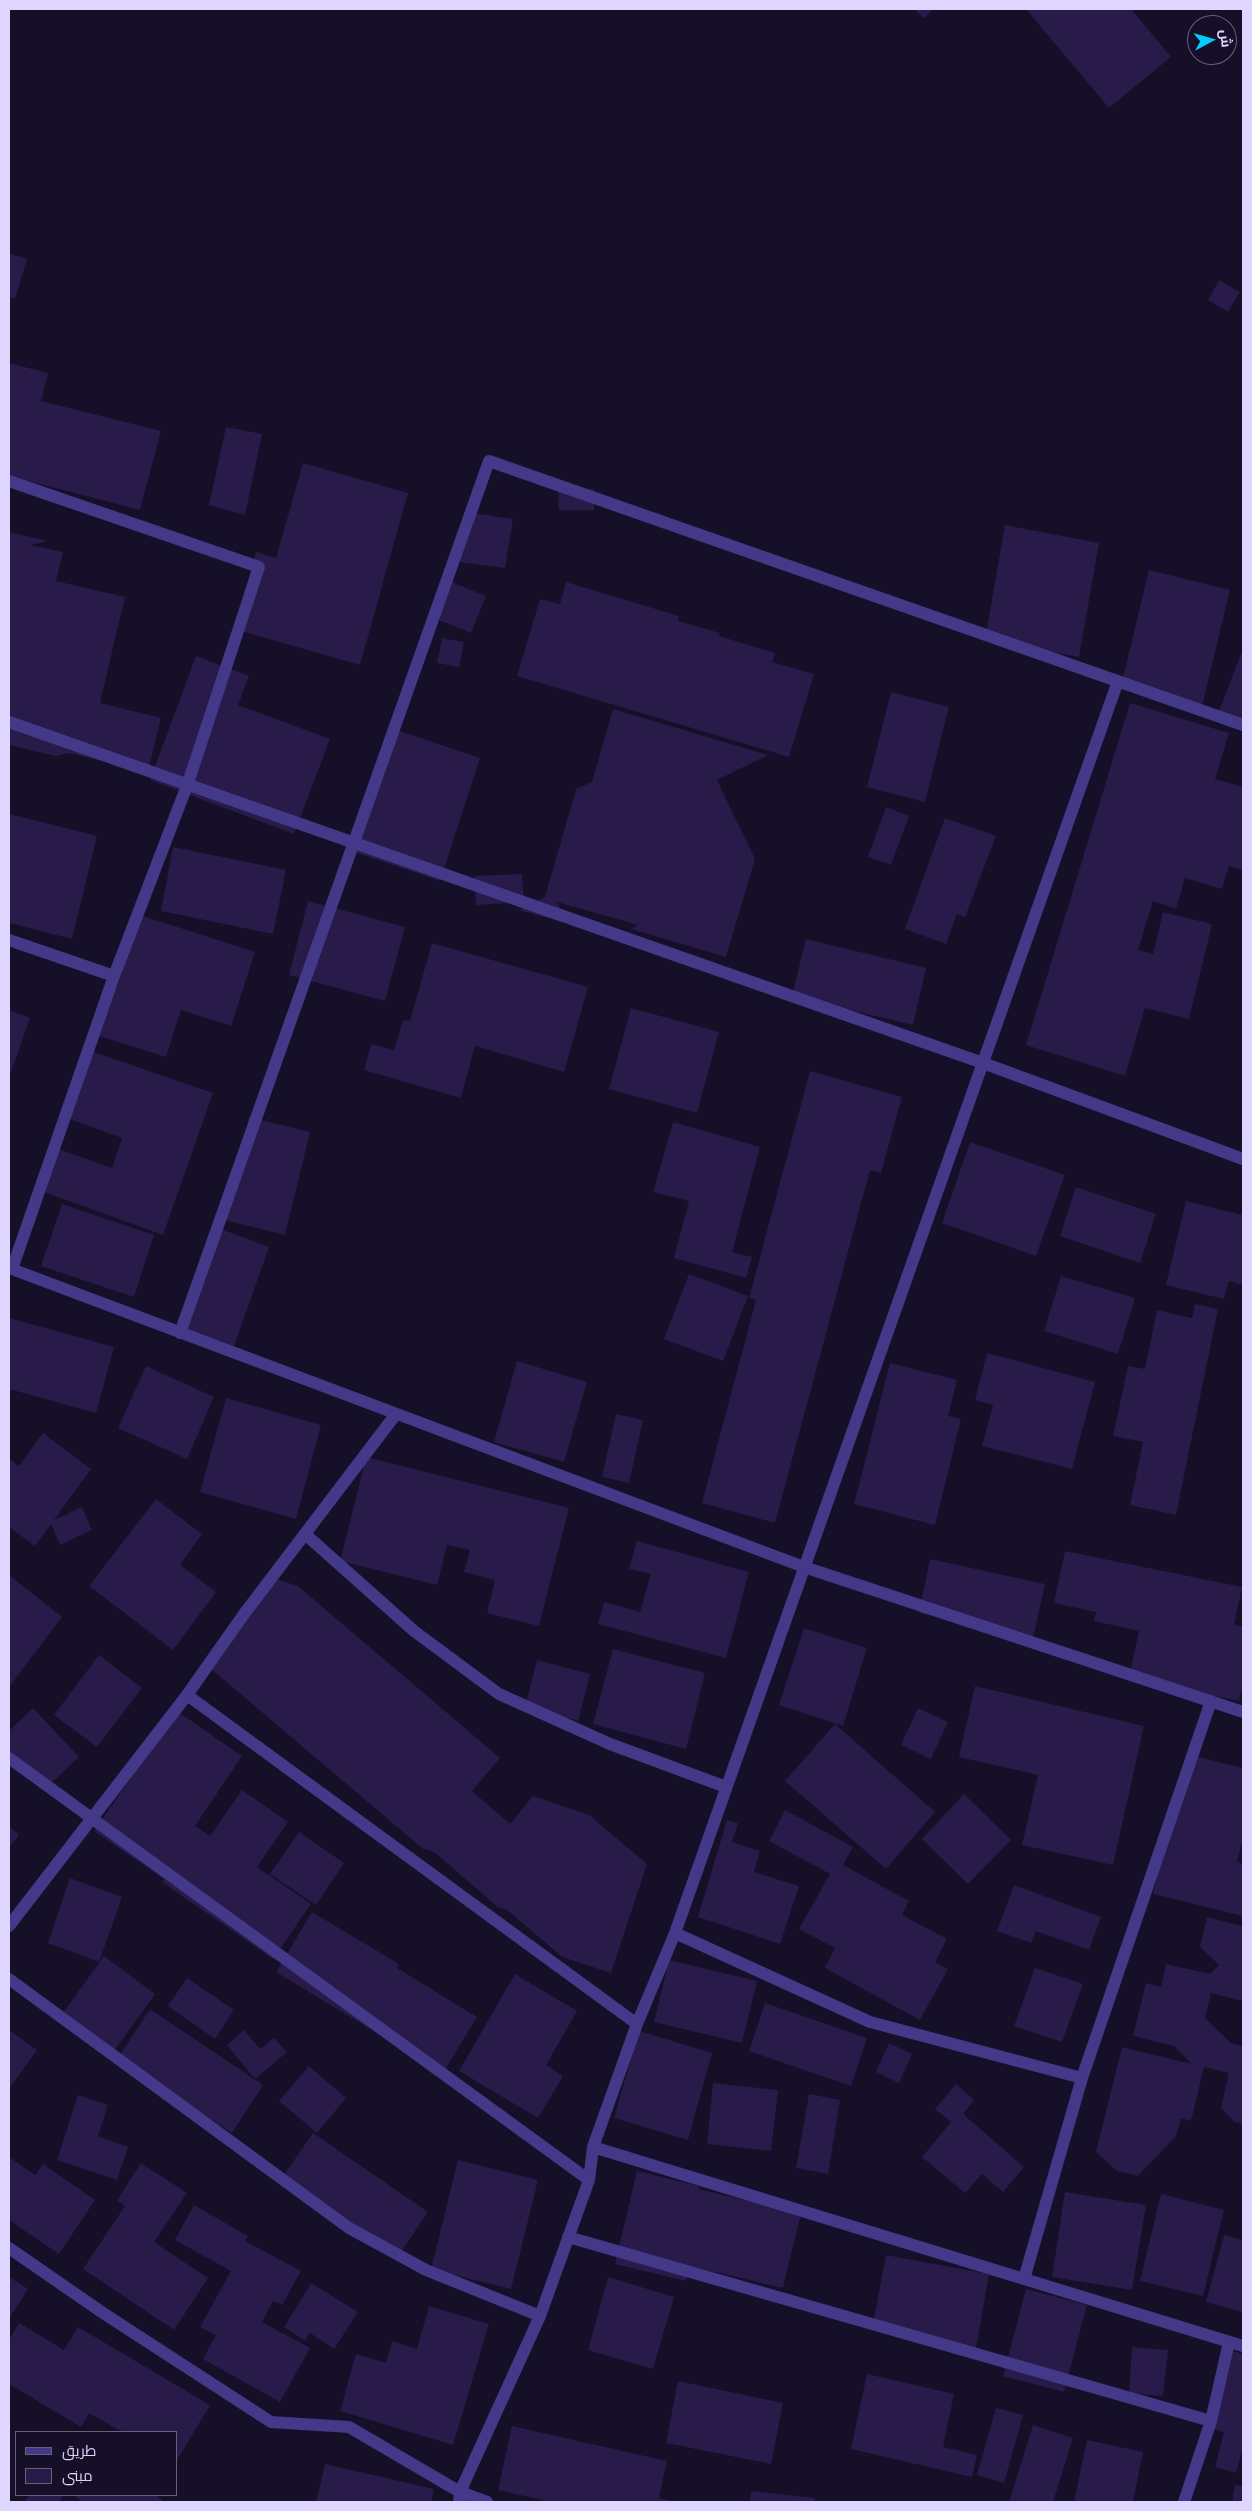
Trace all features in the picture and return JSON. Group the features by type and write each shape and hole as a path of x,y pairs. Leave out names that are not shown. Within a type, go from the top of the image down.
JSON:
{"street":[{"path":"180,1333 489,461 1243,725"},
{"path":"9,481 259,567 188,783 114,976 10,1268 804,1567 1243,1712"},
{"path":"460,2497 540,2316 588,2180 593,2147 637,2024 675,1933 1118,681"},
{"path":"9,722 188,783 983,1063 1243,1159"},
{"path":"9,940 114,976"},
{"path":"9,1926 187,1695 244,1614 396,1414"},
{"path":"306,1534 414,1630 499,1694 610,1744 726,1787"},
{"path":"187,1695 637,2024"},
{"path":"1024,2279 1082,2078 1212,1701"},
{"path":"9,1758 588,2180"},
{"path":"675,1933 870,2022 1082,2078"},
{"path":"9,1979 349,2228 426,2270 540,2316"},
{"path":"593,2147 1243,2346"},
{"path":"568,2237 1211,2421"},
{"path":"9,2248 103,2313 271,2422 349,2427 460,2497 487,2502"},
{"path":"1184,2502 1211,2421 1229,2342"}],"building":[{"path":"914,9 933,9 924,18"},
{"path":"1026,9 1131,9 1171,57 1109,108"},
{"path":"9,253 27,259 15,299 9,297"},
{"path":"1219,280 1240,292 1228,312 1208,300"},
{"path":"9,363 48,373 41,401 161,431 140,510 9,476"},
{"path":"226,427 262,434 245,515 209,505"},
{"path":"303,463 408,493 360,665 234,629 256,552 276,558"},
{"path":"558,489 594,489 594,510 559,510"},
{"path":"466,512 513,519 505,568 459,562"},
{"path":"1005,525 1099,543 1079,657 985,640"},
{"path":"9,532 48,541 30,545 63,552 56,581 125,597 100,703 161,718 148,772 69,753 56,756 9,745"},
{"path":"1149,570 1230,590 1202,706 1121,686"},
{"path":"449,581 486,596 471,633 434,618"},
{"path":"566,582 679,616 678,621 720,633 719,636 775,653 772,662 814,674 789,757 517,676 540,599 560,604"},
{"path":"442,638 464,642 459,667 437,663"},
{"path":"1241,654 1243,655 1243,730 1216,719"},
{"path":"196,656 249,676 238,705 330,739 294,834 150,780"},
{"path":"891,692 949,707 925,802 867,787"},
{"path":"1130,703 1229,733 1215,779 1243,787 1243,870 1229,866 1222,889 1185,878 1176,909 1153,901 1138,950 1153,954 1163,912 1212,924 1189,1019 1145,1008 1125,1076 1026,1045"},
{"path":"613,709 768,755 717,780 755,859 726,957 631,929 638,925 557,902 569,924 519,910 545,897 576,789 592,782"},
{"path":"388,727 480,758 440,881 348,850"},
{"path":"886,807 909,816 891,865 868,857"},
{"path":"9,814 97,836 72,939 9,923"},
{"path":"945,818 996,836 965,917 957,914 946,944 905,929"},
{"path":"173,847 286,870 273,934 161,911"},
{"path":"522,874 524,902 476,905 475,876"},
{"path":"308,901 405,927 385,1001 289,975"},
{"path":"140,915 255,952 231,1026 181,1010 166,1057 90,1033 106,985 117,988"},
{"path":"806,939 926,968 913,1025 792,996"},
{"path":"432,943 588,987 564,1072 475,1046 461,1098 364,1070 371,1044 394,1050 403,1020 410,1021"},
{"path":"631,1008 719,1032 697,1113 609,1089"},
{"path":"9,1010 30,1018 9,1078"},
{"path":"85,1049 213,1093 163,1235 41,1191 56,1148 112,1168 122,1138 61,1116"},
{"path":"810,1071 902,1097 881,1173 870,1170 775,1523 702,1503 756,1300 749,1298"},
{"path":"249,1117 310,1132 285,1235 224,1220"},
{"path":"673,1122 760,1147 732,1252 752,1257 746,1278 674,1258 689,1201 653,1192"},
{"path":"970,1142 1065,1175 1036,1256 942,1223"},
{"path":"1076,1187 1156,1214 1140,1263 1060,1236"},
{"path":"1186,1201 1243,1215 1243,1285 1229,1281 1224,1299 1166,1285"},
{"path":"62,1204 154,1235 134,1297 41,1266"},
{"path":"213,1226 269,1247 232,1352 175,1331"},
{"path":"689,1274 748,1296 723,1361 664,1339"},
{"path":"1061,1276 1135,1298 1118,1354 1044,1331"},
{"path":"1195,1304 1218,1309 1176,1515 1130,1505 1143,1442 1113,1436 1128,1366 1145,1369 1157,1310 1192,1318"},
{"path":"9,1318 114,1347 96,1413 9,1389"},
{"path":"987,1353 1095,1382 1072,1469 982,1446 993,1405 975,1400"},
{"path":"517,1361 587,1382 564,1462 494,1442"},
{"path":"890,1363 957,1380 948,1416 961,1419 935,1525 854,1504"},
{"path":"146,1366 214,1397 187,1459 118,1428"},
{"path":"226,1398 321,1425 296,1519 200,1492"},
{"path":"616,1414 643,1420 629,1483 602,1477"},
{"path":"43,1433 91,1469 54,1520 82,1507 92,1530 60,1545 51,1524 35,1546 9,1527 9,1458 19,1466"},
{"path":"366,1457 569,1508 539,1626 487,1613 495,1580 464,1572 470,1550 447,1545 437,1585 340,1561"},
{"path":"156,1499 202,1534 180,1565 216,1592 173,1650 89,1586"},
{"path":"637,1541 749,1572 726,1658 598,1624 604,1602 640,1612 651,1574 629,1569"},
{"path":"1065,1551 1242,1587 1234,1625 1243,1626 1243,1681 1239,1701 1129,1678 1139,1631 1094,1621 1096,1612 1054,1603"},
{"path":"930,1559 1045,1584 1033,1638 919,1613"},
{"path":"9,1575 62,1617 9,1687"},
{"path":"276,1579 298,1586 500,1758 472,1791 510,1824 533,1796 589,1815 647,1864 611,1973 562,1957 507,1910 499,1908 434,1852 422,1848 211,1669"},
{"path":"804,1628 867,1648 843,1726 779,1705"},
{"path":"613,1649 705,1673 686,1749 593,1724"},
{"path":"99,1655 142,1688 97,1747 54,1715"},
{"path":"537,1660 590,1674 578,1721 525,1707"},
{"path":"975,1686 1144,1726 1113,1865 1022,1845 1038,1775 959,1757"},
{"path":"33,1708 79,1757 43,1791 9,1755 9,1731"},
{"path":"918,1708 948,1722 931,1759 901,1745"},
{"path":"177,1711 242,1756 195,1826 210,1836 242,1790 288,1822 257,1867 311,1904 273,1959 162,1882 164,1879 94,1831"},
{"path":"835,1724 935,1812 886,1869 785,1781"},
{"path":"1187,1754 1243,1768 1243,1837 1237,1862 1243,1864 1243,1916 1153,1894"},
{"path":"964,1794 1011,1840 968,1884 922,1839"},
{"path":"785,1810 853,1847 843,1865 909,1901 902,1915 947,1939 935,1962 948,1969 920,2020 825,1968 835,1948 799,1929 830,1874 769,1841"},
{"path":"727,1820 738,1823 732,1842 760,1851 754,1872 799,1886 780,1944 698,1917"},
{"path":"9,1826 19,1835 9,1847"},
{"path":"299,1832 344,1863 316,1905 270,1874"},
{"path":"70,1878 122,1897 99,1962 48,1943"},
{"path":"1014,1885 1101,1917 1089,1950 1036,1931 1031,1943 997,1931"},
{"path":"312,1912 399,1964 397,1968 477,2017 443,2073 276,1972"},
{"path":"1207,1917 1243,1926 1243,2001 1211,1993 1205,2018 1231,2043 1243,2046 1243,2124 1235,2122 1221,2108 1229,2073 1204,2067 1191,2121 1181,2118 1176,2136 1138,2176 1117,2171 1096,2152 1122,2047 1192,2064 1174,2046 1133,2036 1146,1983 1161,1987 1166,1964 1210,1974 1219,1965 1200,1947"},
{"path":"104,1956 155,1994 114,2051 63,2013"},
{"path":"669,1960 757,1981 742,2043 654,2022"},
{"path":"1035,1968 1083,1984 1062,2042 1014,2026"},
{"path":"515,1974 577,2011 546,2065 563,2076 538,2118 459,2071"},
{"path":"187,1978 234,2010 215,2039 168,2006"},
{"path":"765,2003 867,2038 851,2086 749,2051"},
{"path":"150,2009 263,2085 232,2133 118,2058"},
{"path":"9,2030 37,2050 9,2089"},
{"path":"244,2030 260,2049 274,2038 287,2052 255,2079 227,2045"},
{"path":"639,2031 712,2053 688,2140 614,2118"},
{"path":"889,2043 912,2054 899,2083 876,2072"},
{"path":"309,2066 346,2098 317,2133 279,2101"},
{"path":"713,2083 778,2090 771,2151 707,2144"},
{"path":"956,2084 974,2100 963,2114 1024,2167 1003,2192 982,2174 965,2193 922,2157 951,2122 935,2109"},
{"path":"809,2094 840,2100 828,2174 796,2168"},
{"path":"78,2095 108,2105 98,2136 128,2147 117,2180 57,2160"},
{"path":"313,2133 428,2212 396,2259 281,2179"},
{"path":"9,2157 35,2175 43,2164 95,2200 59,2254 9,2220"},
{"path":"458,2160 538,2180 511,2289 431,2269"},
{"path":"141,2163 187,2193 154,2242 208,2278 174,2330 83,2269 125,2206 117,2200"},
{"path":"637,2171 699,2186 698,2189 801,2213 783,2288 690,2266 686,2281 615,2264"},
{"path":"1065,2192 1146,2205 1132,2290 1052,2277"},
{"path":"1161,2194 1224,2210 1203,2296 1140,2281"},
{"path":"194,2205 248,2236 245,2241 301,2271 282,2305 273,2301 262,2322 310,2348 280,2402 203,2359 216,2335 200,2327 231,2271 175,2240"},
{"path":"1224,2235 1243,2240 1243,2312 1206,2302"},
{"path":"886,2255 989,2274 976,2349 872,2330"},
{"path":"9,2277 28,2289 9,2319"},
{"path":"608,2277 674,2297 653,2369 588,2350"},
{"path":"311,2283 358,2312 334,2349 310,2333 305,2341 284,2327"},
{"path":"1026,2289 1087,2305 1064,2392 1003,2376"},
{"path":"429,2306 489,2324 453,2445 340,2411 356,2354 386,2363 392,2341 417,2349"},
{"path":"19,2323 64,2350 78,2327 210,2405 178,2459 178,2431 120,2431 89,2413 81,2427 9,2384 9,2340"},
{"path":"1132,2347 1168,2350 1163,2396 1129,2393"},
{"path":"1225,2349 1243,2354 1243,2446 1236,2473 1215,2467 1224,2432 1204,2427"},
{"path":"867,2374 954,2394 943,2447 977,2455 972,2477 851,2449"},
{"path":"678,2381 783,2403 771,2464 666,2443"},
{"path":"996,2408 1023,2415 1004,2483 977,2475"},
{"path":"1033,2425 1073,2438 1053,2502 1009,2502"},
{"path":"512,2426 667,2461 659,2498 676,2502 551,2502 498,2490"},
{"path":"1087,2440 1143,2452 1133,2502 1074,2502"},
{"path":"325,2464 434,2489 431,2502 316,2502"},
{"path":"1235,2485 1243,2486 1243,2502 1232,2502"},
{"path":"751,2491 815,2498 814,2502 750,2502"},
{"path":"28,2496 63,2496 59,2502 24,2502"},
{"path":"75,2496 157,2496 164,2502 82,2502"}]}
